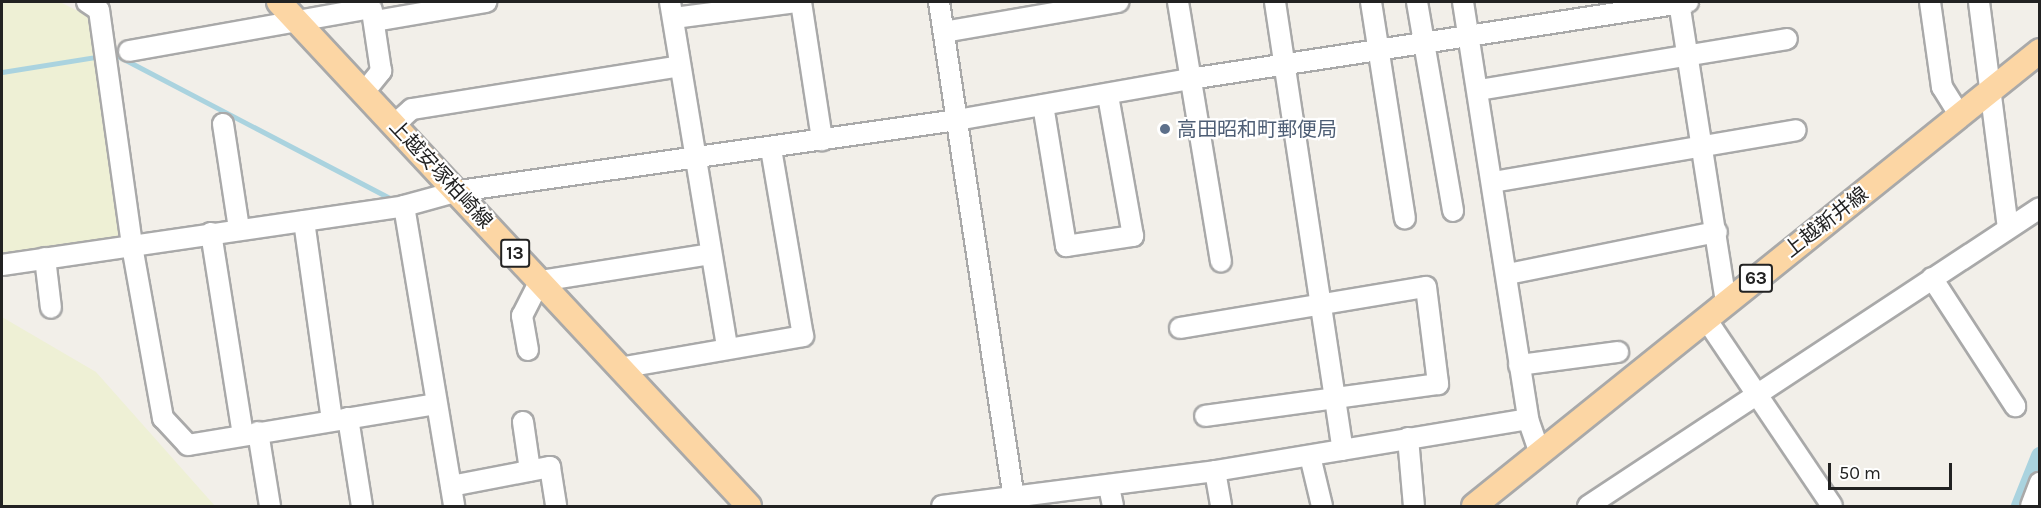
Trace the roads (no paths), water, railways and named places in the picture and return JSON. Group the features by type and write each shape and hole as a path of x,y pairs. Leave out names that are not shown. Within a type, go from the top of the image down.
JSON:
{"main road":[{"name":"上越安塚柏崎線","path":"279,2 365,91 749,507"},
{"name":"上越新井線","path":"1474,507 1726,301 2040,51"}],"street":[{"path":"87,2 99,10 132,246 163,418 188,445 435,404"},
{"path":"129,51 295,20 372,10 486,2"},
{"path":"727,348 672,10 799,2 822,140"},
{"path":"939,2 1014,501"},
{"path":"944,32 1118,2"},
{"path":"1178,2 1221,261"},
{"path":"1275,2 1324,304 1343,450"},
{"path":"1371,2 1405,218"},
{"path":"1417,2 1453,211"},
{"path":"1463,2 1508,274 1528,419 1540,453"},
{"path":"2,265 404,206 459,192 957,120 1190,79 1286,66 1682,2 1687,53 1717,232 1726,301"},
{"path":"1930,2 1942,87 1960,116"},
{"path":"1979,2 2008,228"},
{"path":"365,91 381,71 372,10"},
{"path":"1479,90 1687,53 1787,39"},
{"path":"394,124 412,109 680,66"},
{"path":"1043,105 1066,246 1133,236 1108,95"},
{"path":"223,124 239,229"},
{"path":"1493,182 1701,144 1796,130"},
{"path":"620,368 803,336 771,148"},
{"path":"404,206 435,404 454,507"},
{"path":"1588,507 1756,393 2040,208"},
{"path":"304,221 340,418 362,507"},
{"path":"1508,274 1717,232"},
{"path":"211,233 250,433 270,507"},
{"path":"528,350 522,316 540,281 710,254"},
{"path":"45,258 51,308"},
{"path":"1932,278 2015,406"},
{"path":"1180,328 1426,287 1438,384 1205,416"},
{"path":"1706,319 1832,507"},
{"path":"1519,365 1618,352"},
{"path":"942,507 1014,501 1109,487 1528,419"},
{"path":"523,422 530,470"},
{"path":"1408,438 1414,507"},
{"path":"1310,456 1322,507"},
{"path":"451,486 550,467 556,507"},
{"path":"1215,471 1221,507"},
{"path":"2031,507 2040,483"},
{"path":"1109,487 1113,507"}],"waterway":[{"path":"2,72 114,54 390,198"},
{"path":"2020,506 2040,456"}],"place":[{"name":"高田昭和町郵便局","path":"1165,129"}]}
